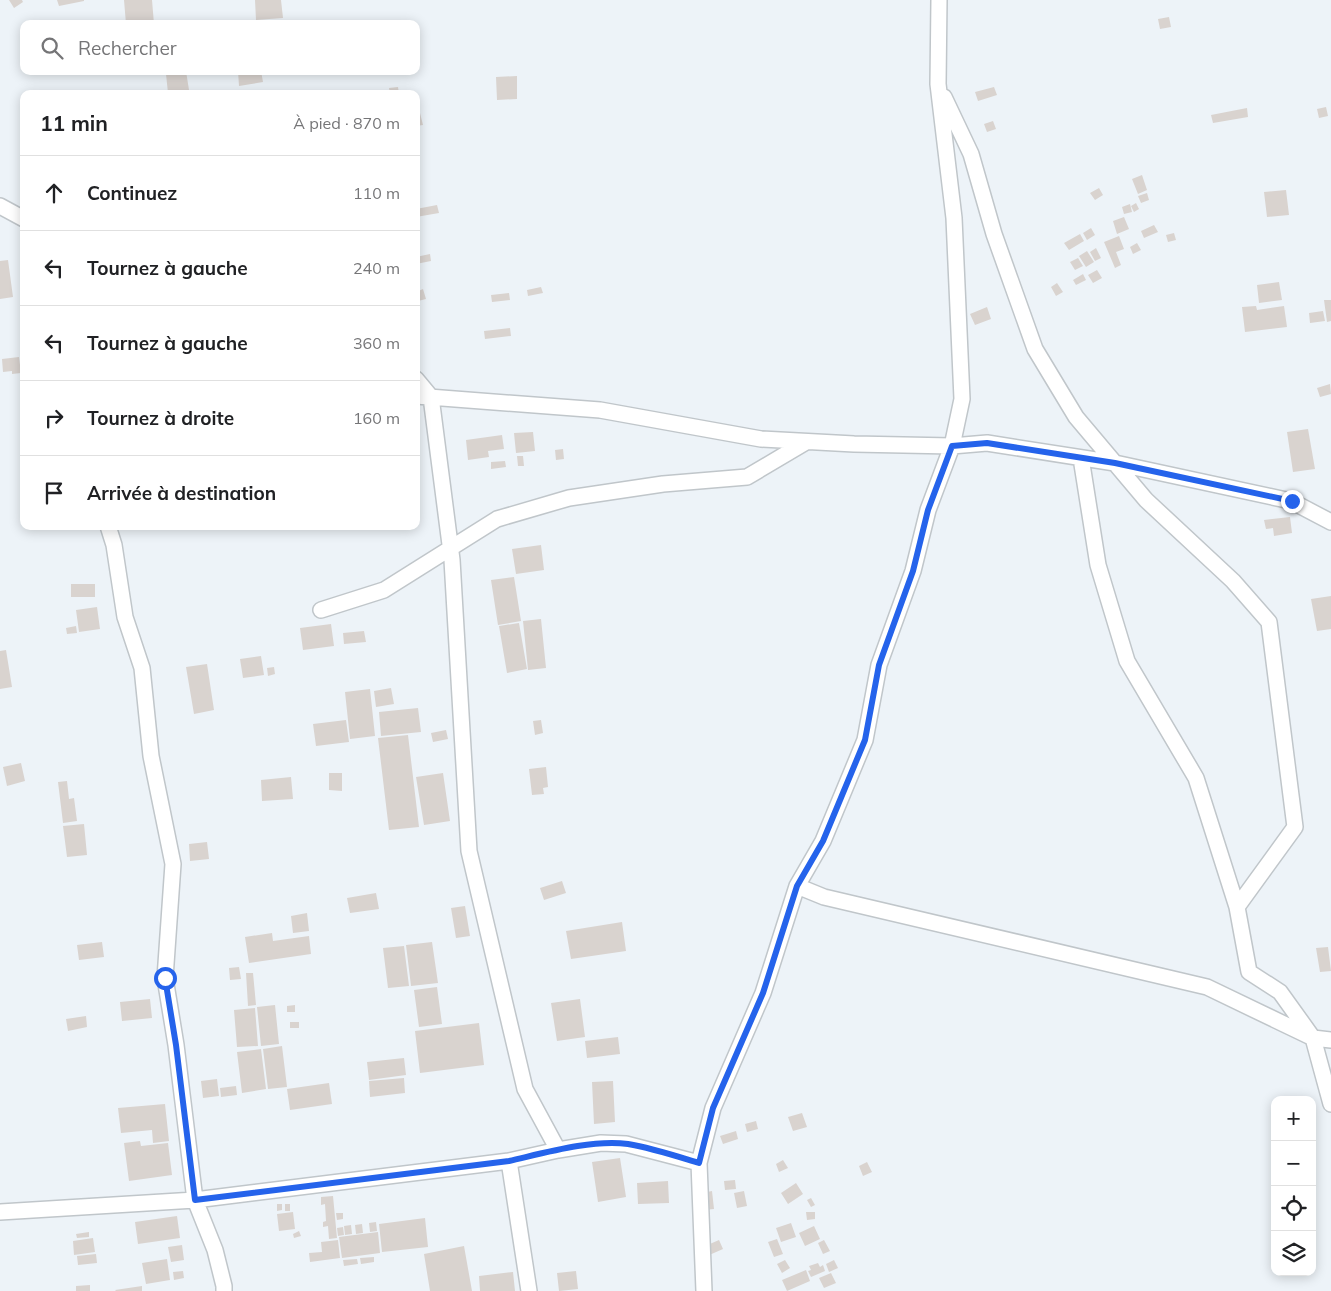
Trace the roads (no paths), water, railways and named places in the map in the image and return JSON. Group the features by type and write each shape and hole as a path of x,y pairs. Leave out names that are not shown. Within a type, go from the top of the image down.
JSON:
{"street":[{"path":"704,1291 699,1163 713,1108 763,993 797,886 823,841 865,740 879,665 913,571 928,510 952,446 962,399 954,218 938,84 939,0"},
{"path":"938,84 971,154 994,234 1035,349 1076,417 1146,500 1233,581 1269,622 1296,827 1237,907"},
{"path":"0,206 20,216"},
{"path":"558,1150 525,1089 469,851 451,549 424,396 600,410 761,439 854,444 952,446 987,443 1115,463 1292,501 1331,522"},
{"path":"321,610 384,590 497,519 568,498 663,484 747,477 806,442"},
{"path":"1081,458 1098,565 1127,661 1196,778 1237,907 1250,972 1280,992 1313,1038 1331,1104"},
{"path":"109,530 114,545 125,617 142,668 151,756 173,864 165,978 176,1045 195,1200 215,1250 224,1291"},
{"path":"797,886 824,896 1207,987 1313,1038 1331,1040"},
{"path":"0,1212 195,1200 509,1161 601,1143 626,1144 699,1163"},
{"path":"509,1161 529,1291"}]}
